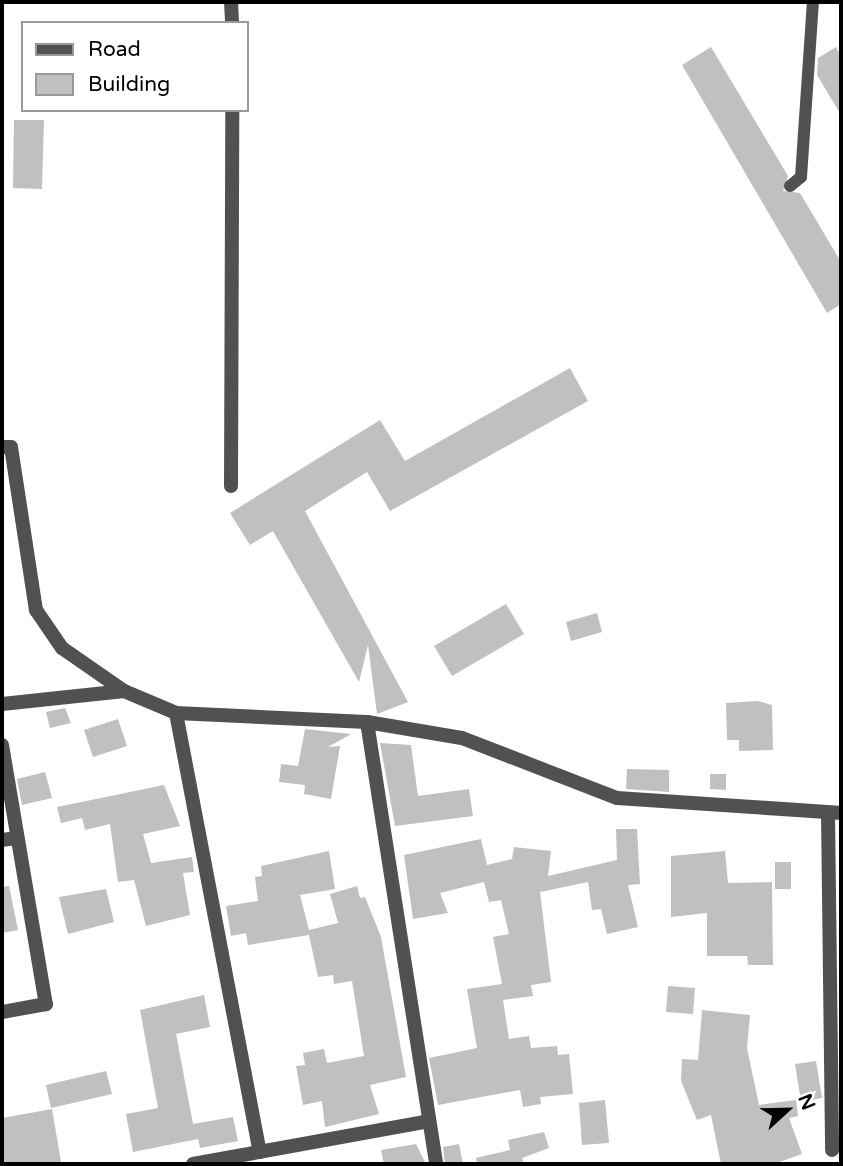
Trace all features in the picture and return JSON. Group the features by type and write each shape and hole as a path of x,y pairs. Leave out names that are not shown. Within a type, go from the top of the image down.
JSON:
{"street":[{"path":"232,2 232,21"},
{"path":"231,486 232,112"},
{"path":"2,447 11,447 36,610 62,648 124,691 176,713 367,722 462,738 617,798 835,813 832,1150"},
{"path":"2,704 124,691"},
{"path":"176,713 260,1152"},
{"path":"367,722 436,1164"},
{"path":"2,745 46,1004 2,1012"},
{"path":"2,840 17,838"},
{"path":"193,1164 429,1121"}],"lane":[{"path":"790,186 801,177 813,2"}],"building":[{"path":"711,47 788,176 783,191 800,193 841,262 841,304 827,313 682,65"},
{"path":"836,47 841,56 841,115 817,75 818,58"},
{"path":"14,120 44,120 42,189 13,188"},
{"path":"570,368 588,401 390,511 367,472 305,511 408,702 377,714 368,645 359,682 273,531 250,545 230,513 380,420 405,461"},
{"path":"506,604 524,634 452,676 434,646"},
{"path":"597,613 602,632 571,641 566,622"},
{"path":"758,701 772,705 773,750 739,751 739,740 727,740 726,703"},
{"path":"65,708 71,723 50,728 46,712"},
{"path":"118,719 127,746 93,757 84,730"},
{"path":"305,729 351,734 328,747 340,746 331,799 304,794 305,785 279,782 281,764 298,766"},
{"path":"380,743 411,745 418,796 469,789 473,816 395,826"},
{"path":"627,769 669,770 669,792 626,789"},
{"path":"45,772 52,798 22,805 17,779"},
{"path":"710,774 726,774 726,790 710,789"},
{"path":"164,785 180,826 143,834 151,863 192,857 194,872 183,873 190,915 146,926 134,880 118,882 110,824 85,830 82,818 61,823 57,807"},
{"path":"616,829 637,829 640,884 628,885 638,927 607,934 601,909 592,910 588,882 540,892 551,982 531,985 533,996 503,1000 509,1039 529,1036 531,1048 557,1046 558,1055 569,1054 573,1094 540,1097 541,1104 523,1107 520,1090 438,1105 429,1058 477,1048 467,989 502,984 493,937 509,934 501,900 489,902 484,882 440,893 448,913 413,919 404,855 481,839 487,865 512,859 514,847 551,851 548,876 617,860"},
{"path":"329,851 335,889 300,895 309,930 338,923 330,894 357,886 360,898 365,897 381,937 406,1077 370,1085 379,1114 325,1127 322,1101 303,1105 296,1066 305,1065 303,1053 324,1049 327,1063 364,1056 352,981 334,984 333,975 318,977 309,935 248,945 246,933 231,936 226,906 258,901 255,877 262,876 261,866"},
{"path":"725,851 728,883 772,882 773,965 748,965 747,956 707,956 707,913 671,917 671,856"},
{"path":"775,862 791,862 791,889 775,889"},
{"path":"9,886 18,930 2,933 2,887"},
{"path":"106,889 114,922 68,934 59,897"},
{"path":"668,986 695,988 693,1014 666,1012"},
{"path":"204,995 210,1027 176,1034 193,1124 233,1117 238,1141 200,1148 198,1139 133,1152 126,1114 158,1108 140,1010"},
{"path":"702,1010 750,1015 747,1048 759,1105 796,1100 798,1116 789,1118 802,1154 774,1164 721,1164 711,1115 697,1120 681,1081 682,1059 698,1060"},
{"path":"816,1061 822,1098 801,1102 795,1064"},
{"path":"106,1071 112,1094 51,1108 46,1085"},
{"path":"605,1100 609,1143 582,1145 579,1103"},
{"path":"52,1109 61,1162 2,1164 2,1118"},
{"path":"544,1132 549,1148 522,1158 524,1164 477,1164 476,1158 510,1150 508,1140"},
{"path":"416,1144 426,1164 384,1164 381,1150"},
{"path":"459,1144 463,1164 445,1164 443,1147"}]}
